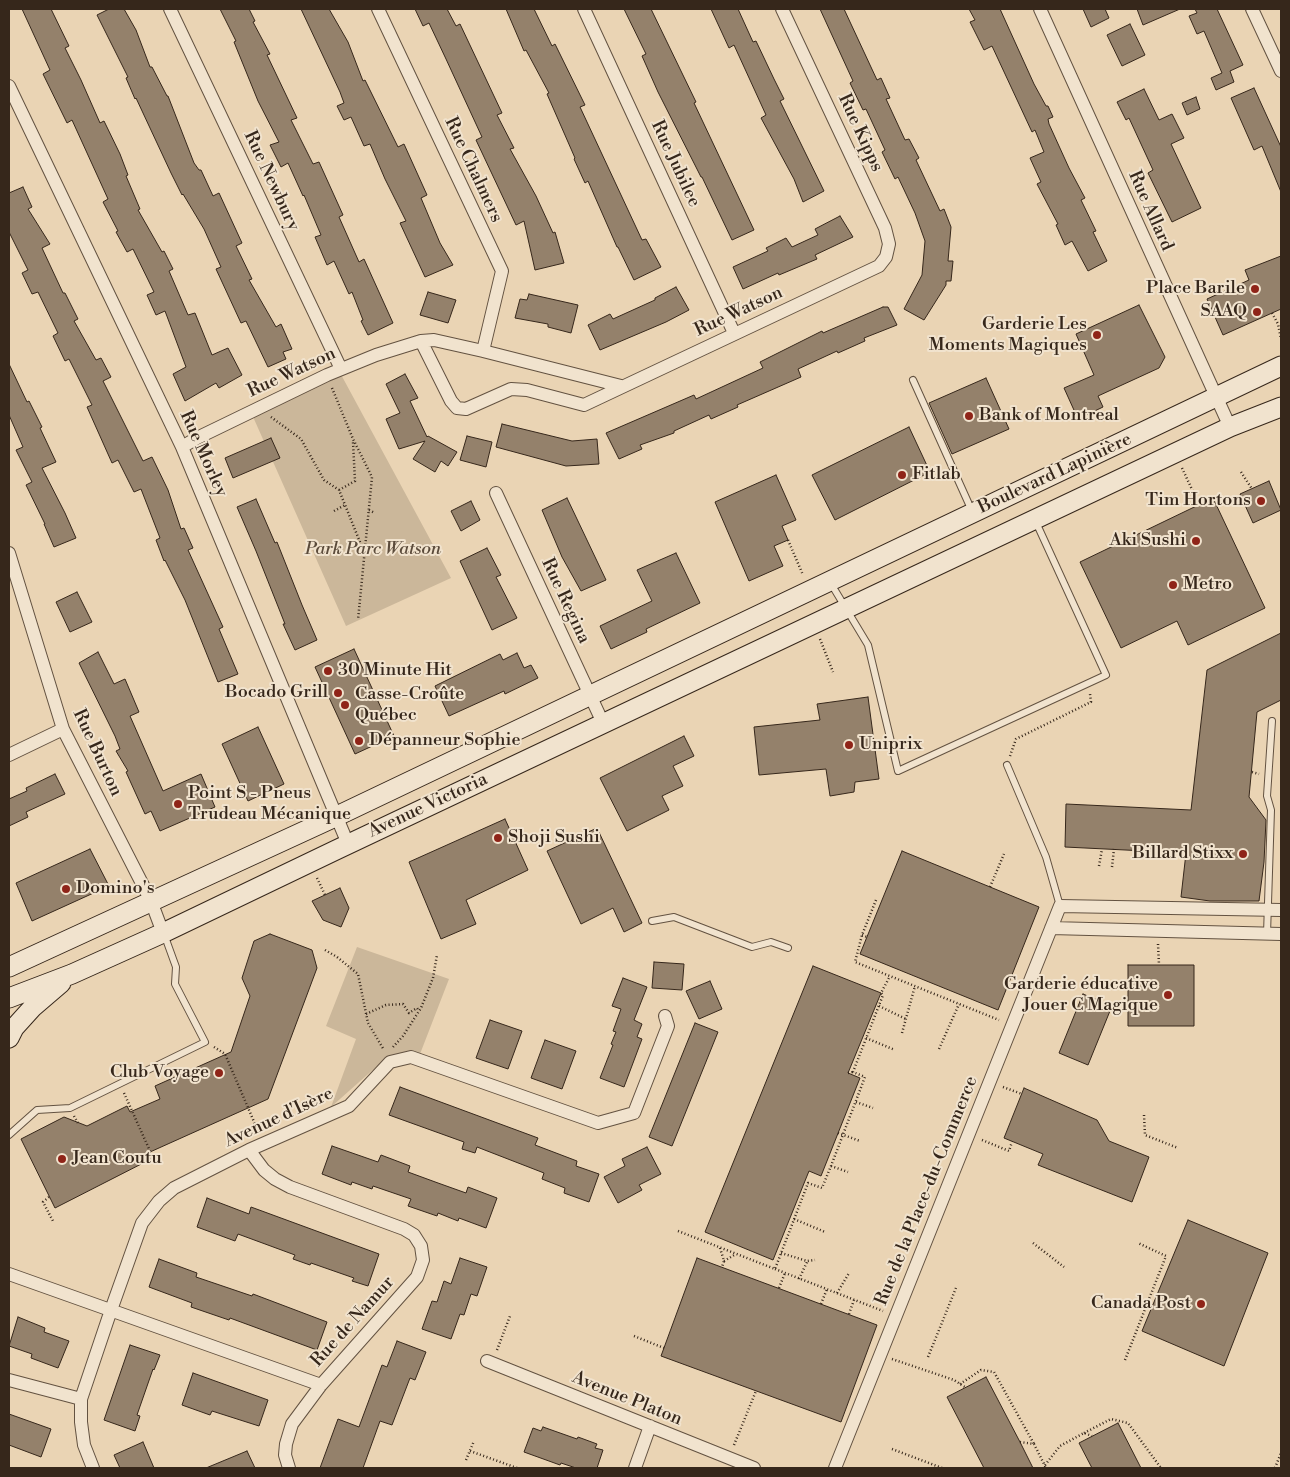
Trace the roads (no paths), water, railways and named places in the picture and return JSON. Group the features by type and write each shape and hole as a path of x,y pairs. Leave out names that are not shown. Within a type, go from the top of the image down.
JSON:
{"main road":[{"name":"Boulevard Lapinière","path":"829,581 1281,366"},
{"name":"Boulevard Lapinière","path":"846,608 1230,426 1281,407"},
{"name":"Avenue Victoria","path":"9,967 336,817 829,581"},
{"name":"Avenue Victoria","path":"9,998 72,974 163,933 846,608"},
{"path":"9,1038 14,1028 33,1006 72,974"}],"street":[{"name":"Rue Newbury","path":"170,9 341,369"},
{"name":"Rue Chalmers","path":"378,9 502,271 483,351"},
{"name":"Rue Jubilee","path":"584,9 734,333"},
{"name":"Rue Kipps","path":"782,9 885,228 889,244 886,257 879,266 872,269"},
{"name":"Rue Allard","path":"1040,9 1230,426"},
{"path":"1252,9 1281,71"},
{"name":"Rue Morley","path":"9,86 182,447 348,844"},
{"name":"Rue Watson","path":"422,341 451,401 457,408 466,409 512,389 527,390 584,405 872,269"},
{"name":"Rue Watson","path":"182,447 213,430 341,369 376,355 422,341 434,340 483,351 621,386"},
{"name":"Rue Regina","path":"496,493 603,723"},
{"name":"Rue Burton","path":"9,553 63,730 151,902 163,933"},
{"path":"9,755 63,730"},
{"path":"1060,906 1281,910"},
{"name":"Rue de la Place-du-Commerce","path":"835,1468 1060,906"},
{"path":"1051,928 1281,934"},
{"name":"Avenue d'Isère","path":"93,1468 84,1445 80,1422 81,1399 110,1310 142,1223 159,1201 174,1188 249,1150 348,1106 388,1057 411,1057 598,1123 634,1113 668,1026 666,1016"},
{"name":"Rue de Namur","path":"9,1274 321,1385 417,1277 423,1260 421,1246 414,1235 404,1229 290,1187 275,1179 264,1170 249,1150"},
{"name":"Avenue Platon","path":"490,1362 754,1468"},
{"path":"9,1380 81,1399"},
{"path":"288,1468 285,1455 292,1424 321,1385"},
{"path":"635,1468 650,1426"}],"lane":[{"path":"912,380 973,513"},
{"path":"829,581 868,645 898,771 1106,675 1034,519"},
{"path":"1267,934 1271,810 1268,789 1272,721"},
{"path":"1007,765 1046,857 1060,906"},
{"path":"652,921 674,917 752,947 771,942 788,948"},
{"path":"9,1134 37,1110 70,1108 205,1042 175,984 176,967 163,933"}],"place":[{"name":"Place Barile","path":"1255,289"},
{"name":"SAAQ","path":"1257,312"},
{"name":"Garderie Les Moments Magiques","path":"1097,335"},
{"name":"Bank of Montreal","path":"969,416"},
{"name":"Fitlab","path":"902,475"},
{"name":"Tim Hortons","path":"1261,501"},
{"name":"Aki Sushi","path":"1196,541"},
{"name":"Metro","path":"1173,585"},
{"name":"30 Minute Hit","path":"328,671"},
{"name":"Bocado Grill","path":"338,693"},
{"name":"Casse-Croûte Québec","path":"345,705"},
{"name":"Dépanneur Sophie","path":"359,741"},
{"name":"Uniprix","path":"849,745"},
{"name":"Point S - Pneus Trudeau Mécanique","path":"178,804"},
{"name":"Shoji Sushi","path":"498,838"},
{"name":"Billard Stixx","path":"1243,854"},
{"name":"Domino's","path":"66,889"},
{"name":"Garderie éducative Jouer C Magique","path":"1168,995"},
{"name":"Club Voyage","path":"219,1073"},
{"name":"Jean Coutu","path":"62,1159"},
{"name":"Canada Post","path":"1201,1304"}],"park label":[{"name":"Park Parc Watson","path":"373,550"}]}
